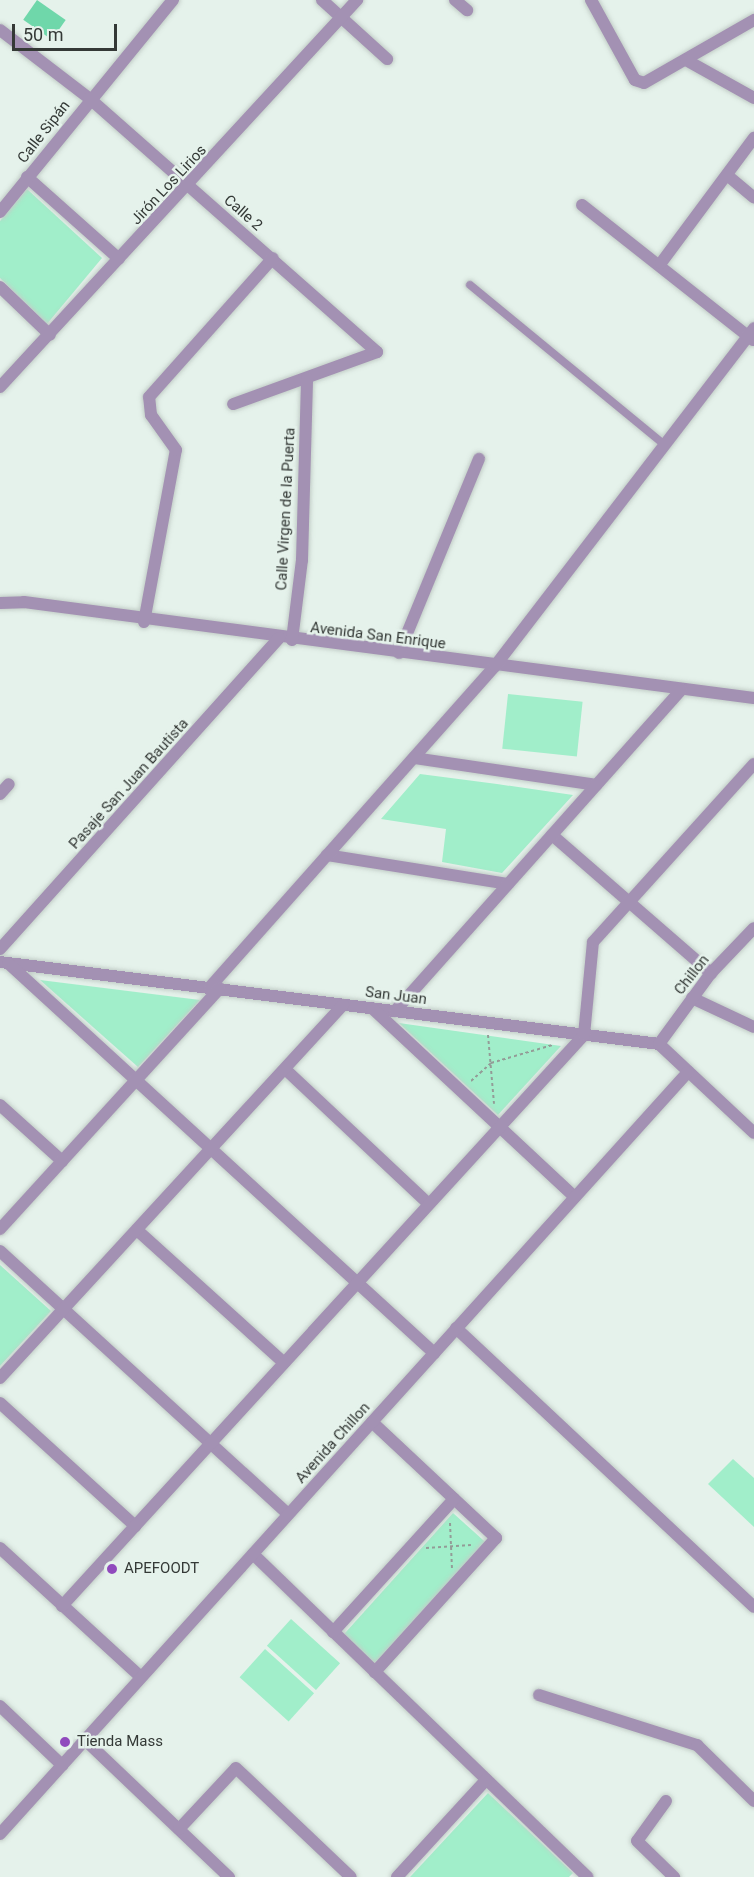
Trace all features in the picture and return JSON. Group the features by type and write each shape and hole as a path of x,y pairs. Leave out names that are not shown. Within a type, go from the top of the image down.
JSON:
{"street":[{"name":"Calle Sipán","path":"0,212 88,98 173,0"},
{"path":"322,0 387,59"},
{"name":"Jirón Los Lirios","path":"0,387 189,186 357,0"},
{"path":"455,0 467,10"},
{"path":"591,0 635,80 644,83 754,20"},
{"name":"Calle 2","path":"0,30 88,98 273,258 376,352 307,378"},
{"path":"686,60 754,98"},
{"path":"661,263 754,138"},
{"path":"727,175 754,198"},
{"path":"27,177 119,259"},
{"path":"0,1229 136,1080 327,855 495,666 752,334 582,205"},
{"path":"144,622 176,450 151,415 148,397 273,258"},
{"path":"0,287 50,335"},
{"path":"233,404 307,378"},
{"name":"Calle Virgen de la Puerta","path":"286,639 302,560 307,378"},
{"path":"399,653 479,459"},
{"name":"Avenida San Enrique","path":"0,603 24,602 144,622 754,698"},
{"name":"Pasaje San Juan Bautista","path":"0,949 286,639"},
{"path":"395,1011 682,689"},
{"path":"414,758 596,785"},
{"path":"62,1605 584,1035 593,942 754,764"},
{"path":"552,835 631,900 711,972"},
{"path":"327,855 508,884"},
{"name":"Chillon","path":"659,1044 711,972 754,928"},
{"path":"4,963 136,1080 434,1353"},
{"name":"San Juan","path":"4,963 215,987 659,1044"},
{"path":"692,998 754,1027"},
{"path":"0,1378 343,1005"},
{"path":"372,1008 575,1197"},
{"path":"659,1044 754,1133"},
{"path":"285,1068 429,1204"},
{"name":"Avenida Chillon","path":"0,1834 688,1072"},
{"path":"0,1106 62,1161"},
{"path":"137,1230 284,1363"},
{"path":"0,1251 288,1514"},
{"path":"456,1329 754,1607"},
{"path":"0,1403 135,1526"},
{"path":"372,1422 452,1501 496,1538 375,1672"},
{"path":"333,1632 452,1501"},
{"path":"0,1548 141,1677"},
{"path":"253,1554 586,1877"},
{"path":"539,1695 697,1745 754,1801"},
{"path":"0,1706 62,1765"},
{"path":"85,1740 229,1877"},
{"path":"179,1829 236,1768 351,1877"},
{"path":"397,1877 486,1780"},
{"path":"666,1802 637,1841 674,1877"}],"lane":[{"path":"470,285 665,445"}],"path":[{"path":"487,1023 499,1128"},
{"path":"459,1090 491,1063 584,1035"},
{"path":"452,1501 452,1586"},
{"path":"408,1549 490,1544"}],"shaded area":[{"path":"37,0 66,20 52,40 23,20"},
{"path":"27,189 102,258 47,324 0,278 0,221"},
{"path":"508,694 583,702 577,757 502,749"},
{"path":"420,774 573,795 502,873 442,862 446,829 381,819"},
{"path":"40,980 200,1000 138,1067"},
{"path":"399,1023 561,1046 498,1115"},
{"path":"0,1265 51,1311 0,1366"},
{"path":"733,1459 754,1478 754,1527 708,1484"},
{"path":"453,1513 485,1542 375,1664 343,1635"},
{"path":"291,1619 340,1663 316,1690 267,1646"},
{"path":"265,1649 314,1693 289,1721 240,1677"},
{"path":"488,1793 573,1873 569,1877 410,1877"}],"place":[{"name":"APEFOODT","path":"112,1569"},
{"name":"Tienda Mass","path":"65,1742"}]}
